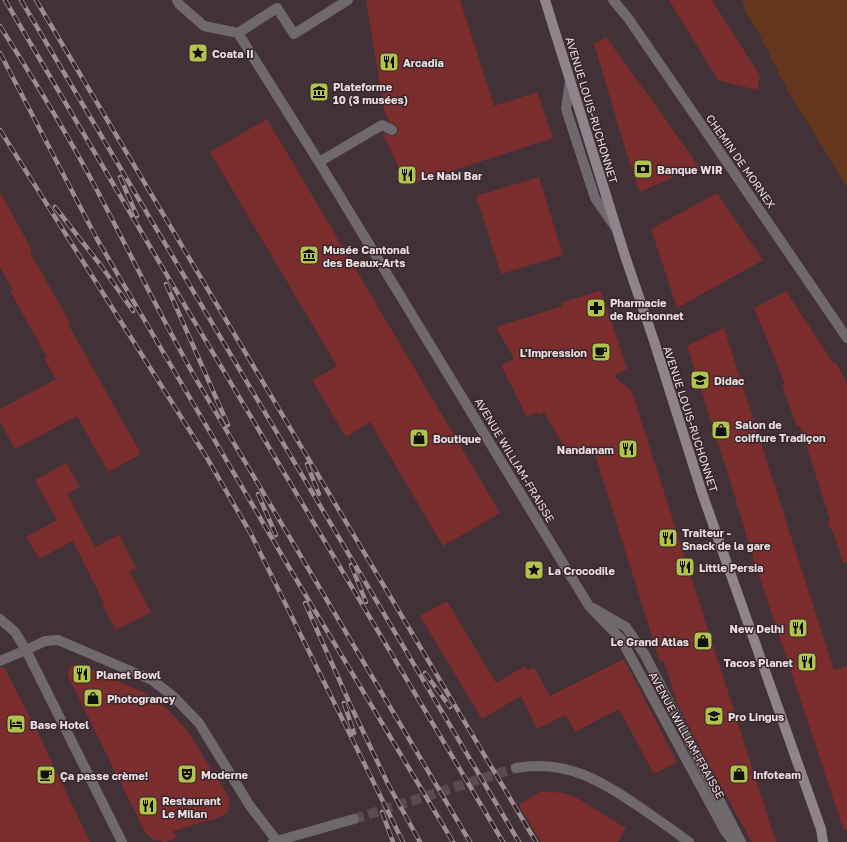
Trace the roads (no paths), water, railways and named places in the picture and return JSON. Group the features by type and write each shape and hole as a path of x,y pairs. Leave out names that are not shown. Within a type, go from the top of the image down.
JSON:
{"main road":[{"name":"AVENUE LOUIS-RUCHONNET","path":"545,0 617,231 702,493 819,822 823,842"}],"street":[{"path":"177,0 179,4 204,26 238,33 277,8 294,34 348,0"},
{"name":"CHEMIN DE MORNEX","path":"613,0 628,18 847,338"},
{"name":"AVENUE WILLIAM-FRAISSE","path":"238,33 319,162 590,606 621,640 733,842"},
{"path":"319,162 382,125 392,130"},
{"path":"590,606 626,628 645,655 741,842"},
{"path":"4,622 15,632 26,650 122,842"},
{"path":"0,661 45,641 58,640 152,680 174,697 199,723 250,806 276,842 354,819"},
{"path":"516,768 533,765 547,766 572,770 592,777 616,790 689,842"}],"tunnel":[{"path":"354,819 516,768"}],"railway":[{"path":"5,0 503,842"},
{"path":"21,0 519,842"},
{"path":"36,0 536,842"},
{"path":"0,26 77,153 196,379 470,842"},
{"path":"0,53 97,239 290,569 453,842"},
{"path":"0,130 207,458 251,534 403,842"},
{"path":"120,177 137,216"},
{"path":"55,207 102,267 133,311"},
{"path":"166,284 228,425"},
{"path":"307,464 319,494"},
{"path":"258,494 276,535"},
{"path":"351,565 366,602"},
{"path":"305,603 388,784 420,842"},
{"path":"425,673 450,707"},
{"path":"344,703 354,733"},
{"path":"382,812 393,842"}],"place":[{"name":"Coata II","path":"198,53"},
{"name":"Arcadia","path":"389,62"},
{"name":"Plateforme 10 (3 musées)","path":"319,92"},
{"name":"Banque WIR","path":"643,169"},
{"name":"Le Nabi Bar","path":"407,175"},
{"name":"Musée Cantonal des Beaux-Arts","path":"309,255"},
{"name":"Pharmacie de Ruchonnet","path":"596,308"},
{"name":"L'Impression","path":"601,352"},
{"name":"Didac","path":"700,380"},
{"name":"Salon de coiffure Tradiçon","path":"721,430"},
{"name":"Boutique","path":"419,438"},
{"name":"Nandanam","path":"628,449"},
{"name":"Traiteur - Snack de la gare","path":"668,538"},
{"name":"Little Persia","path":"685,567"},
{"name":"La Crocodile","path":"534,570"},
{"name":"New Delhi","path":"798,628"},
{"name":"Le Grand Atlas","path":"703,641"},
{"name":"Tacos Planet","path":"807,662"},
{"name":"Planet Bowl","path":"82,674"},
{"name":"Photograncy","path":"93,698"},
{"name":"Pro Lingus","path":"714,716"},
{"name":"Base Hotel","path":"16,724"},
{"name":"Moderne","path":"187,774"},
{"name":"Infoteam","path":"739,774"},
{"name":"Ça passe crème!","path":"46,775"},
{"name":"Restaurant Le Milan","path":"148,806"}]}
